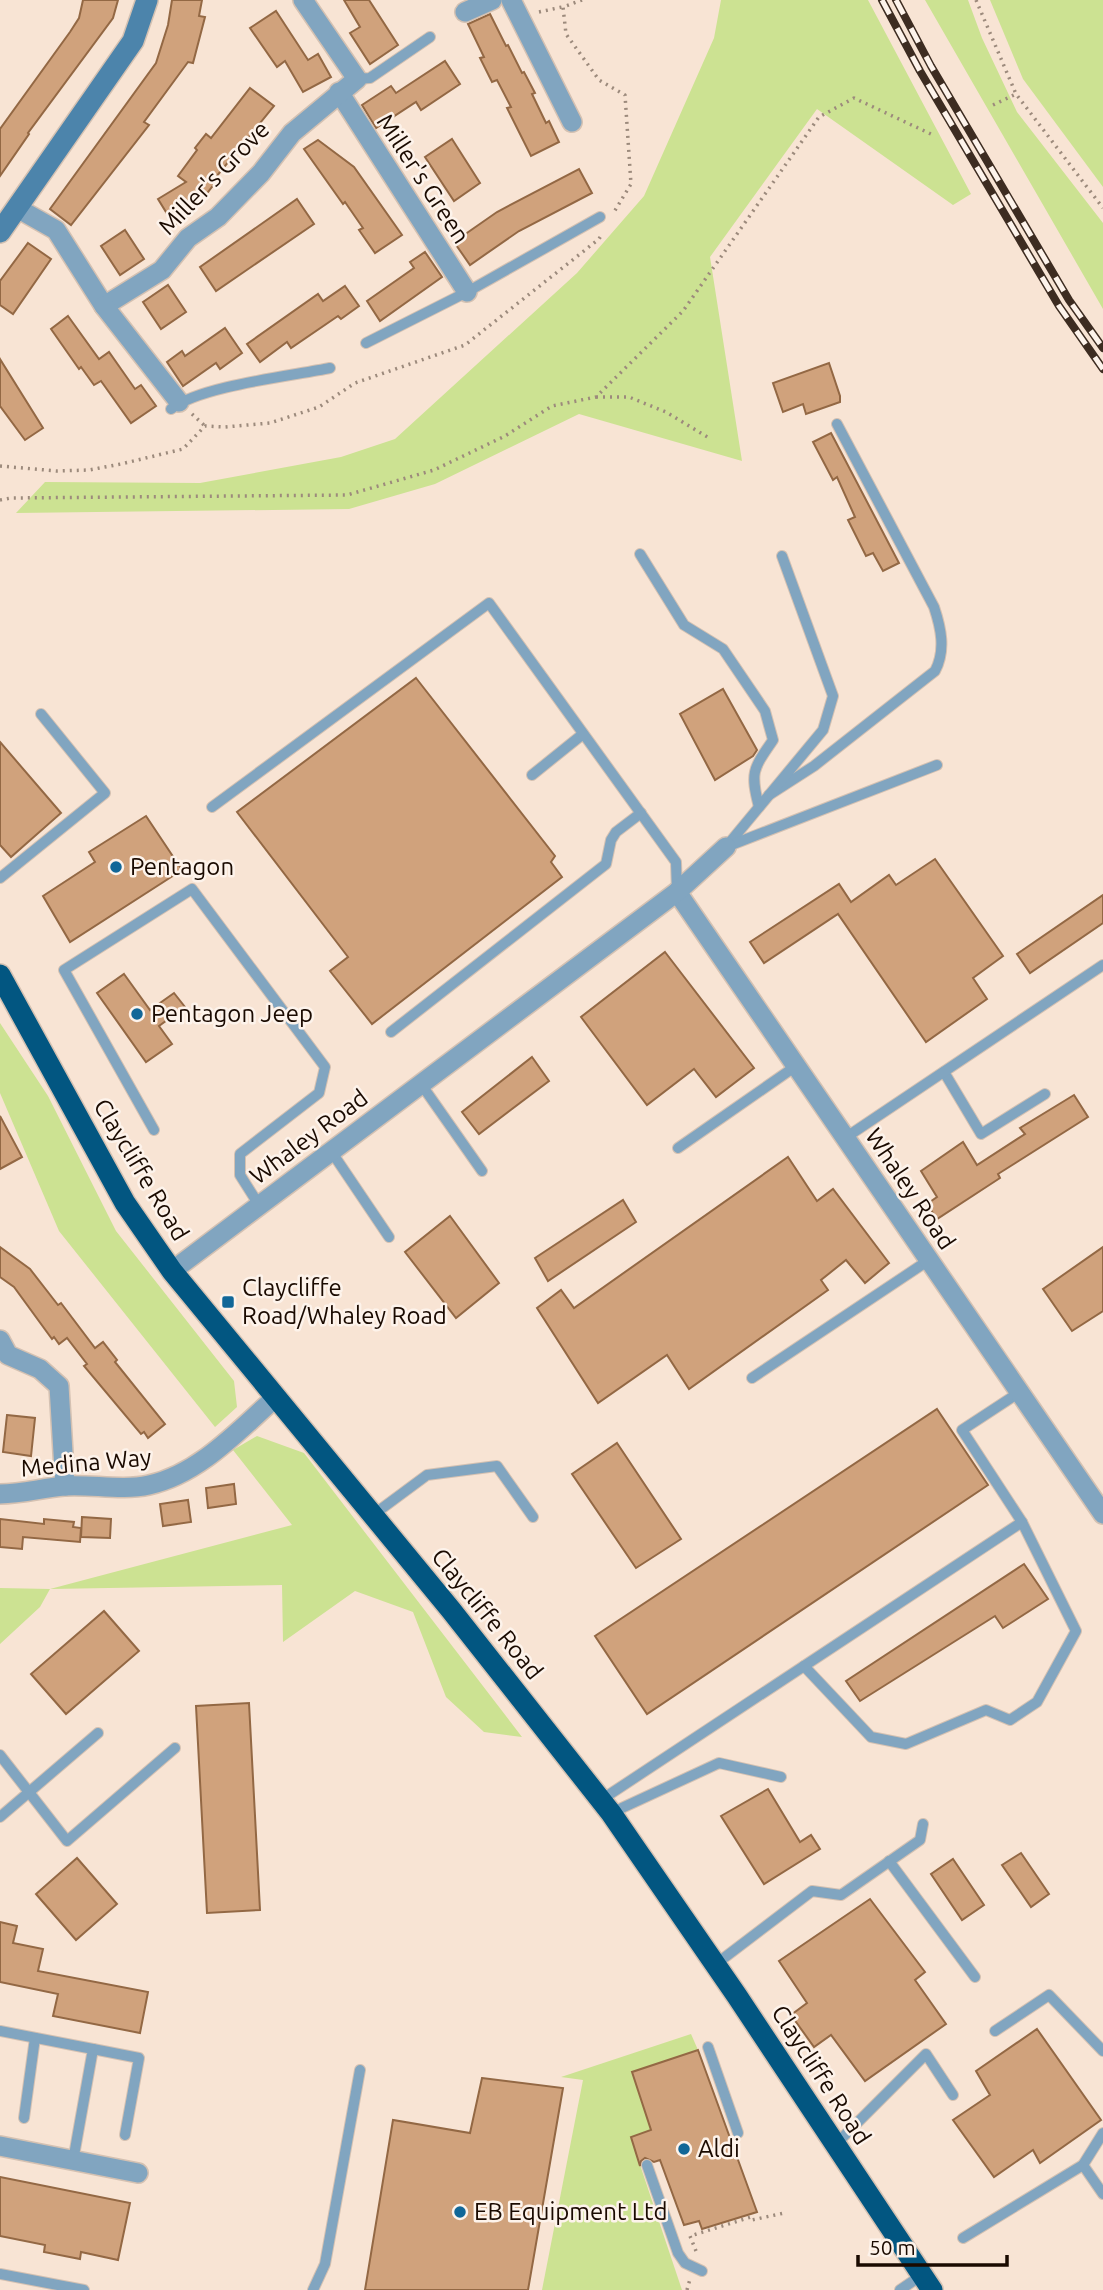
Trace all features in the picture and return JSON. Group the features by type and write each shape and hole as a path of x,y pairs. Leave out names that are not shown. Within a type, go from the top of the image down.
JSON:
{"highway":[{"name":"Claycliffe Road","path":"0,975 125,1203 172,1271 451,1610 606,1807 716,1964 927,2283"}],"main road":[{"path":"0,232 133,41 147,0"}],"street":[{"path":"303,0 357,79"},
{"path":"465,12 492,0"},
{"path":"515,8 572,122"},
{"name":"Miller's Grove","path":"104,306 162,270 188,238 218,217 261,173 292,133 357,79"},
{"name":"Miller's Green","path":"339,92 467,292"},
{"path":"17,208 56,230 104,306 175,405"},
{"name":"Whaley Road","path":"172,1271 677,892 726,847"},
{"name":"Whaley Road","path":"677,892 1103,1514"},
{"path":"0,1340 8,1355 40,1369 59,1386 65,1486"},
{"name":"Medina Way","path":"0,1494 65,1486 147,1486 170,1479 209,1456 275,1398"},
{"path":"0,2147 138,2173"}],"lane":[{"name":"Miller's Grove","path":"357,79 370,78 430,37"},
{"path":"366,343 467,292 600,217"},
{"path":"175,405 202,393 330,368"},
{"path":"769,795 814,765 935,671 942,654 939,622 934,607 837,424"},
{"path":"640,554 684,625 723,649 765,711 774,740 755,767 754,787 759,807"},
{"path":"726,847 823,730 833,696 782,556"},
{"path":"212,807 489,603 676,862 677,892"},
{"path":"0,878 105,793 41,715"},
{"path":"532,775 583,734"},
{"path":"726,847 937,765"},
{"path":"391,1032 606,864 611,840 616,832 641,813"},
{"path":"154,1129 64,970 192,889 325,1067 319,1093 240,1154 240,1175 259,1205"},
{"path":"845,1138 1103,965"},
{"path":"678,1148 796,1066"},
{"path":"944,1072 981,1135 1045,1094"},
{"path":"421,1084 482,1171"},
{"path":"331,1151 389,1237"},
{"path":"752,1378 929,1260"},
{"path":"804,1666 871,1737 906,1744 986,1710 1010,1720 1037,1703 1076,1631 1022,1522 962,1430 1020,1392"},
{"path":"372,1515 427,1475 497,1466 533,1517"},
{"path":"606,1807 804,1666 1022,1522"},
{"path":"0,1817 98,1733"},
{"path":"0,1755 67,1841 174,1748"},
{"path":"606,1807 719,1763 781,1777"},
{"path":"716,1964 812,1891 841,1895 920,1840 922,1824"},
{"path":"889,1861 975,1977"},
{"path":"995,2031 1049,1995 1103,2051"},
{"path":"0,2031 139,2058 125,2135"},
{"path":"24,2118 35,2038"},
{"path":"708,2047 738,2133"},
{"path":"73,2161 93,2049"},
{"path":"835,2145 926,2054 953,2095"},
{"path":"313,2290 325,2264 360,2070"},
{"path":"963,2238 1083,2165 1103,2133"},
{"path":"647,2165 678,2253 685,2263 698,2270"},
{"path":"1083,2165 1103,2194"},
{"path":"0,2274 84,2290"},
{"path":"900,2290 927,2283"}],"path":[{"path":"515,8 562,7 582,0"},
{"path":"976,0 1016,94 1103,208"},
{"path":"562,7 566,34 599,80 625,96 631,184 611,217"},
{"path":"993,105 1016,94"},
{"path":"596,397 683,311 819,117 854,98 933,135"},
{"path":"0,466 57,471 89,470 183,449 205,426 270,423 319,407 355,383 465,345 599,239 605,228"},
{"path":"0,500 347,495 434,470 505,436 552,407 596,397 629,397 666,412 709,438"},
{"path":"687,2290 698,2270 697,2254 691,2236 751,2217 752,2221 784,2213"}],"green space":[{"path":"721,0 868,0 971,194 953,205 817,109 710,257 742,461 579,414 435,484 349,509 16,513 45,482 200,483 341,457 395,439 577,273 644,196 714,38"},
{"path":"925,0 968,0 982,38 1017,112 1103,223 1103,309"},
{"path":"990,0 1103,0 1103,187 1023,79"},
{"path":"0,1023 48,1096 116,1231 234,1381 237,1407 215,1427 59,1231 0,1093"},
{"path":"257,1436 304,1453 522,1737 484,1732 446,1697 413,1612 355,1591 283,1642 282,1585 50,1589 292,1525 233,1450"},
{"path":"0,1588 50,1589 40,1607 0,1644"},
{"path":"691,2034 698,2050 632,2073 651,2130 631,2138 682,2290 542,2290 583,2080 561,2077"}],"building":[{"path":"83,0 118,0 113,18 28,133 0,176 0,129 70,32 79,18"},
{"path":"172,0 202,0 199,16 205,17 193,63 188,62 144,122 149,125 71,225 50,209 156,63 168,25"},
{"path":"344,0 369,0 398,45 370,64 350,33 360,27"},
{"path":"276,11 308,60 318,54 331,77 303,92 285,61 277,67 250,28"},
{"path":"490,14 535,93 532,94 546,123 549,121 559,142 531,156 507,108 511,107 497,80 492,82 480,58 484,57 468,24"},
{"path":"445,61 460,84 421,110 416,102 376,128 362,105 391,86 396,93"},
{"path":"250,88 274,106 216,177 218,179 191,214 174,225 158,199 186,182 178,176 197,150 195,148 206,134 211,138"},
{"path":"452,139 480,183 454,201 425,157"},
{"path":"318,140 354,167 402,235 375,253 359,230 363,228 304,149"},
{"path":"579,169 592,193 519,231 470,265 454,242 497,212"},
{"path":"297,199 314,224 216,291 200,267"},
{"path":"125,230 144,259 120,275 101,246"},
{"path":"28,243 51,259 13,314 0,305 0,281"},
{"path":"425,252 442,277 380,321 367,301 414,268 410,262"},
{"path":"168,285 186,312 161,329 143,302"},
{"path":"345,286 359,306 341,319 338,316 291,348 287,342 260,362 247,344 318,294 323,301"},
{"path":"68,316 99,359 109,352 135,389 141,385 156,406 131,423 101,381 94,385 81,367 79,369 51,329"},
{"path":"225,328 242,353 220,369 216,363 183,386 167,362 182,351 185,356"},
{"path":"0,359 43,428 25,440 0,406"},
{"path":"829,363 840,402 806,414 803,404 783,412 773,383"},
{"path":"831,433 899,563 883,571 873,553 866,556 848,520 855,517 837,477 833,480 813,442"},
{"path":"416,678 555,856 551,862 562,877 372,1024 330,971 348,957 237,812"},
{"path":"723,689 757,750 753,756 715,780 680,714"},
{"path":"0,742 61,813 11,857 0,845"},
{"path":"146,816 182,870 70,942 43,896 95,862 89,852"},
{"path":"935,859 1003,956 973,978 987,999 926,1042 838,914 764,963 750,942 839,884 851,902 889,875 896,885"},
{"path":"1103,895 1103,923 1030,973 1017,954"},
{"path":"665,952 754,1068 716,1097 694,1069 647,1105 581,1017"},
{"path":"124,974 150,1010 174,993 185,1007 159,1026 172,1044 146,1062 97,993"},
{"path":"532,1057 549,1081 479,1134 462,1112"},
{"path":"1074,1095 1088,1117 998,1174 1000,1178 937,1219 927,1204 937,1197 921,1171 963,1142 977,1165 1025,1134 1020,1128"},
{"path":"0,1116 22,1157 0,1169"},
{"path":"788,1157 817,1201 833,1189 889,1263 865,1283 846,1260 821,1280 828,1290 689,1389 667,1355 598,1403 537,1308 561,1290 574,1308"},
{"path":"623,1200 636,1222 548,1281 535,1258"},
{"path":"450,1216 499,1283 456,1318 405,1252"},
{"path":"0,1247 30,1269 58,1305 61,1303 95,1348 103,1342 117,1360 115,1362 165,1424 148,1438 144,1432 141,1434 84,1366 87,1364 67,1338 59,1344 54,1337 52,1339 14,1287 0,1277"},
{"path":"1103,1247 1103,1311 1072,1331 1043,1289"},
{"path":"937,1409 988,1485 647,1714 595,1636"},
{"path":"7,1415 35,1418 31,1456 3,1452"},
{"path":"617,1443 681,1539 636,1568 572,1474"},
{"path":"234,1484 236,1504 208,1508 206,1488"},
{"path":"188,1500 191,1522 163,1526 160,1504"},
{"path":"82,1517 111,1519 110,1538 81,1537"},
{"path":"0,1519 44,1524 44,1519 74,1522 73,1527 81,1528 80,1542 23,1537 22,1549 0,1547"},
{"path":"1024,1564 1048,1599 1003,1628 995,1616 860,1701 846,1681"},
{"path":"104,1611 139,1651 66,1714 31,1674"},
{"path":"249,1703 260,1910 207,1913 196,1706"},
{"path":"768,1789 800,1842 811,1835 820,1849 764,1884 721,1816"},
{"path":"1021,1853 1049,1894 1031,1907 1002,1865"},
{"path":"77,1858 117,1904 76,1940 36,1894"},
{"path":"953,1859 984,1905 962,1920 931,1874"},
{"path":"870,1899 925,1972 915,1980 946,2024 865,2081 831,2035 814,2047 791,2015 807,2003 779,1961"},
{"path":"0,1922 17,1926 13,1943 43,1949 38,1971 148,1992 140,2033 53,2016 58,1994 0,1982"},
{"path":"1037,2029 1101,2120 1040,2163 1033,2150 994,2177 953,2120 990,2095 976,2071"},
{"name":"Aldi","path":"698,2050 757,2212 702,2229 699,2221 684,2225 660,2160 654,2162 645,2158 640,2166 631,2137 651,2130 632,2072"},
{"name":"EB Equipment Ltd","path":"482,2078 563,2088 528,2290 365,2290 393,2120 470,2133"},
{"path":"0,2177 130,2203 118,2260 81,2252 80,2259 44,2252 45,2245 0,2236"}],"railway":[{"path":"882,0 920,71 1059,306 1103,369"},
{"path":"896,0 931,66 1069,300 1103,348"}],"place":[{"name":"Pentagon","path":"116,867"},
{"name":"Pentagon Jeep","path":"137,1014"},
{"name":"Claycliffe Road/Whaley Road","path":"228,1302"},
{"name":"Aldi","path":"684,2149"},
{"name":"EB Equipment Ltd","path":"460,2212"}]}
